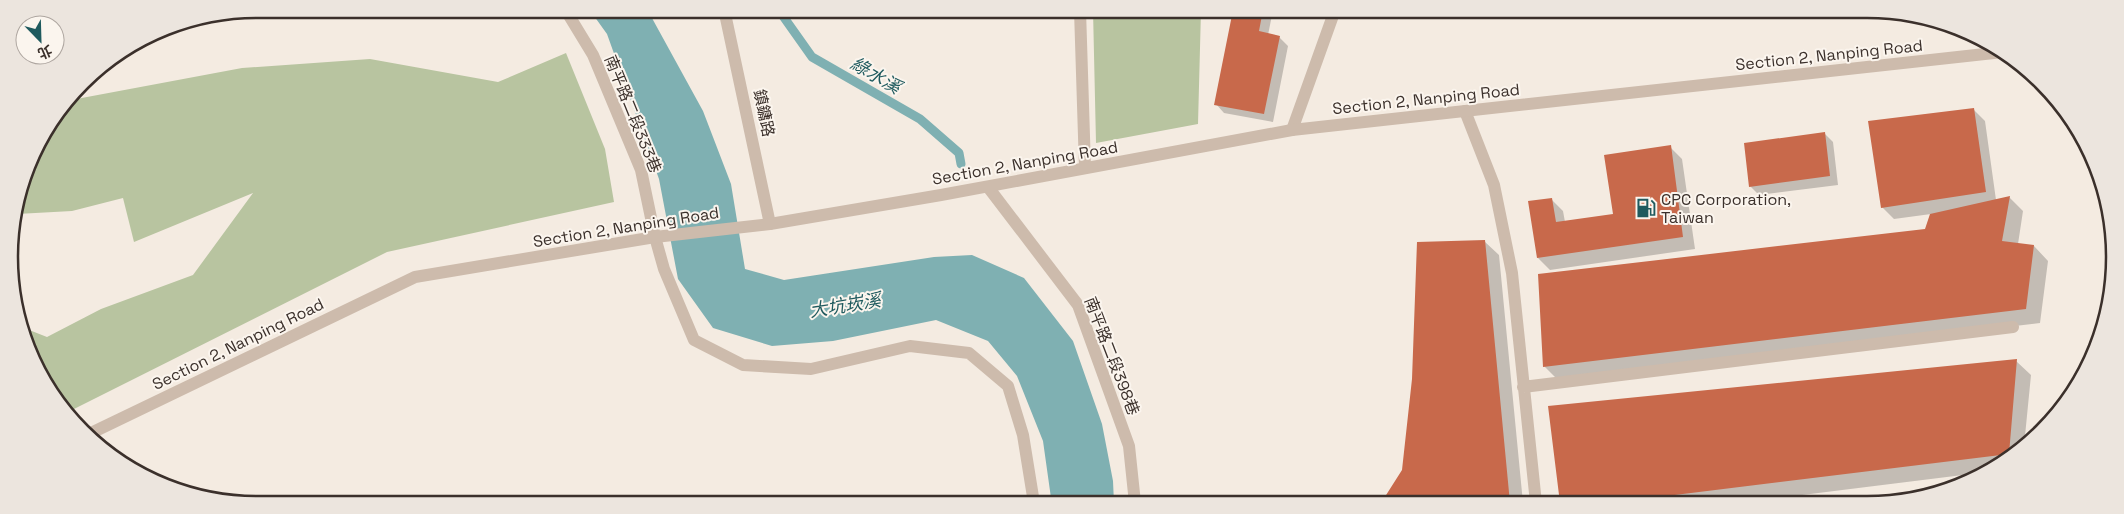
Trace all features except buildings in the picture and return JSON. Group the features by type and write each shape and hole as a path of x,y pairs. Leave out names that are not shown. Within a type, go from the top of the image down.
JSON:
{"street":[{"name":"南平路二段333巷","path":"570,18 593,55 641,170 658,236 664,269 694,340 742,365 811,369 910,346 969,353 1008,386 1023,435 1033,496"},
{"name":"鎮鏞路","path":"726,18 770,224"},
{"path":"1080,18 1085,168"},
{"path":"1292,130 1332,18"},
{"name":"Section 2, Nanping Road","path":"94,432 415,277 658,236 745,225 770,224 988,187 1292,130 1992,53"},
{"path":"1465,111 1494,185 1512,273 1535,496"},
{"name":"南平路二段398巷","path":"988,187 1078,305 1129,446 1134,496"},
{"path":"1523,386 2013,327"}],"green space":[{"path":"1093,18 1201,18 1198,124 1096,143"},
{"path":"566,53 605,149 614,202 387,252 73,410 67,403 42,363 29,330 47,337 101,309 193,275 253,193 134,242 123,198 72,211 22,214 30,180 42,151 58,124 77,99 242,68 370,59 498,82"}],"water":[{"name":"大坑崁溪","path":"595,18 652,18 703,111 731,184 745,269 784,280 934,257 972,255 1024,278 1073,341 1102,424 1113,481 1114,496 1051,496 1043,441 1017,376 988,341 936,320 833,341 772,346 713,328 678,279 659,179 607,34"}],"waterway":[{"name":"綠水溪","path":"784,18 812,57 920,119 959,153 961,164"}],"place":[{"name":"CPC Corporation, Taiwan","path":"1646,208"}]}
